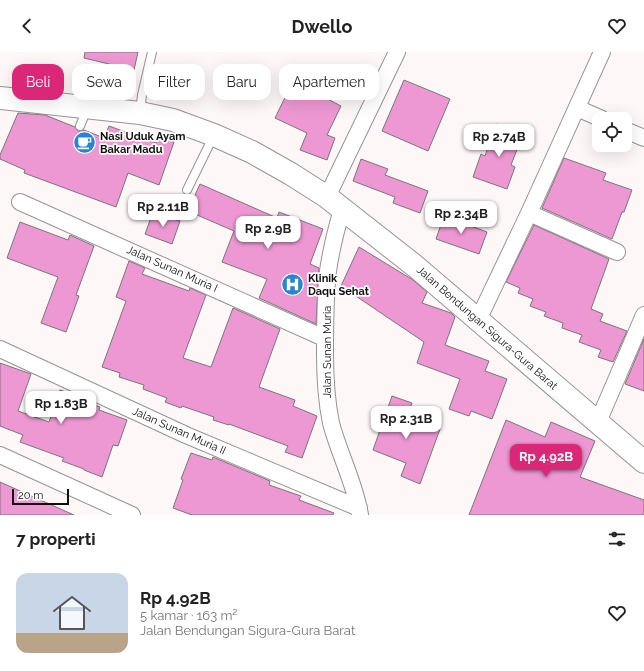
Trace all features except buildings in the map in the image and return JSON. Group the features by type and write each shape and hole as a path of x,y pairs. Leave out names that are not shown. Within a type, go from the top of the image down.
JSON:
{"main road":[{"name":"Jalan Bendungan Sigura-Gura Barat","path":"0,98 84,116 140,113 173,120 214,135 259,156 291,174 335,203 415,266 598,422 643,457"}],"street":[{"name":"Jalan Sunan Muria","path":"360,511 354,486 344,462 332,425 327,403 325,386 324,338 328,272 333,241 335,203 396,52"},
{"path":"478,320 529,213 602,52"},
{"path":"577,108 592,115"},
{"path":"632,133 644,138"},
{"name":"Jalan Sunan Muria I","path":"20,202 324,338"},
{"path":"529,213 617,252"},
{"path":"598,422 644,315"},
{"name":"Jalan Sunan Muria II","path":"0,349 186,435 360,511"},
{"path":"0,455 132,515"}],"lane":[{"path":"140,113 142,94 152,52"},
{"path":"187,190 214,135"}],"place":[{"name":"Nasi Uduk Ayam Bakar Madu","path":"84,142"},
{"name":"Klinik Daqu Sehat","path":"292,284"}]}
